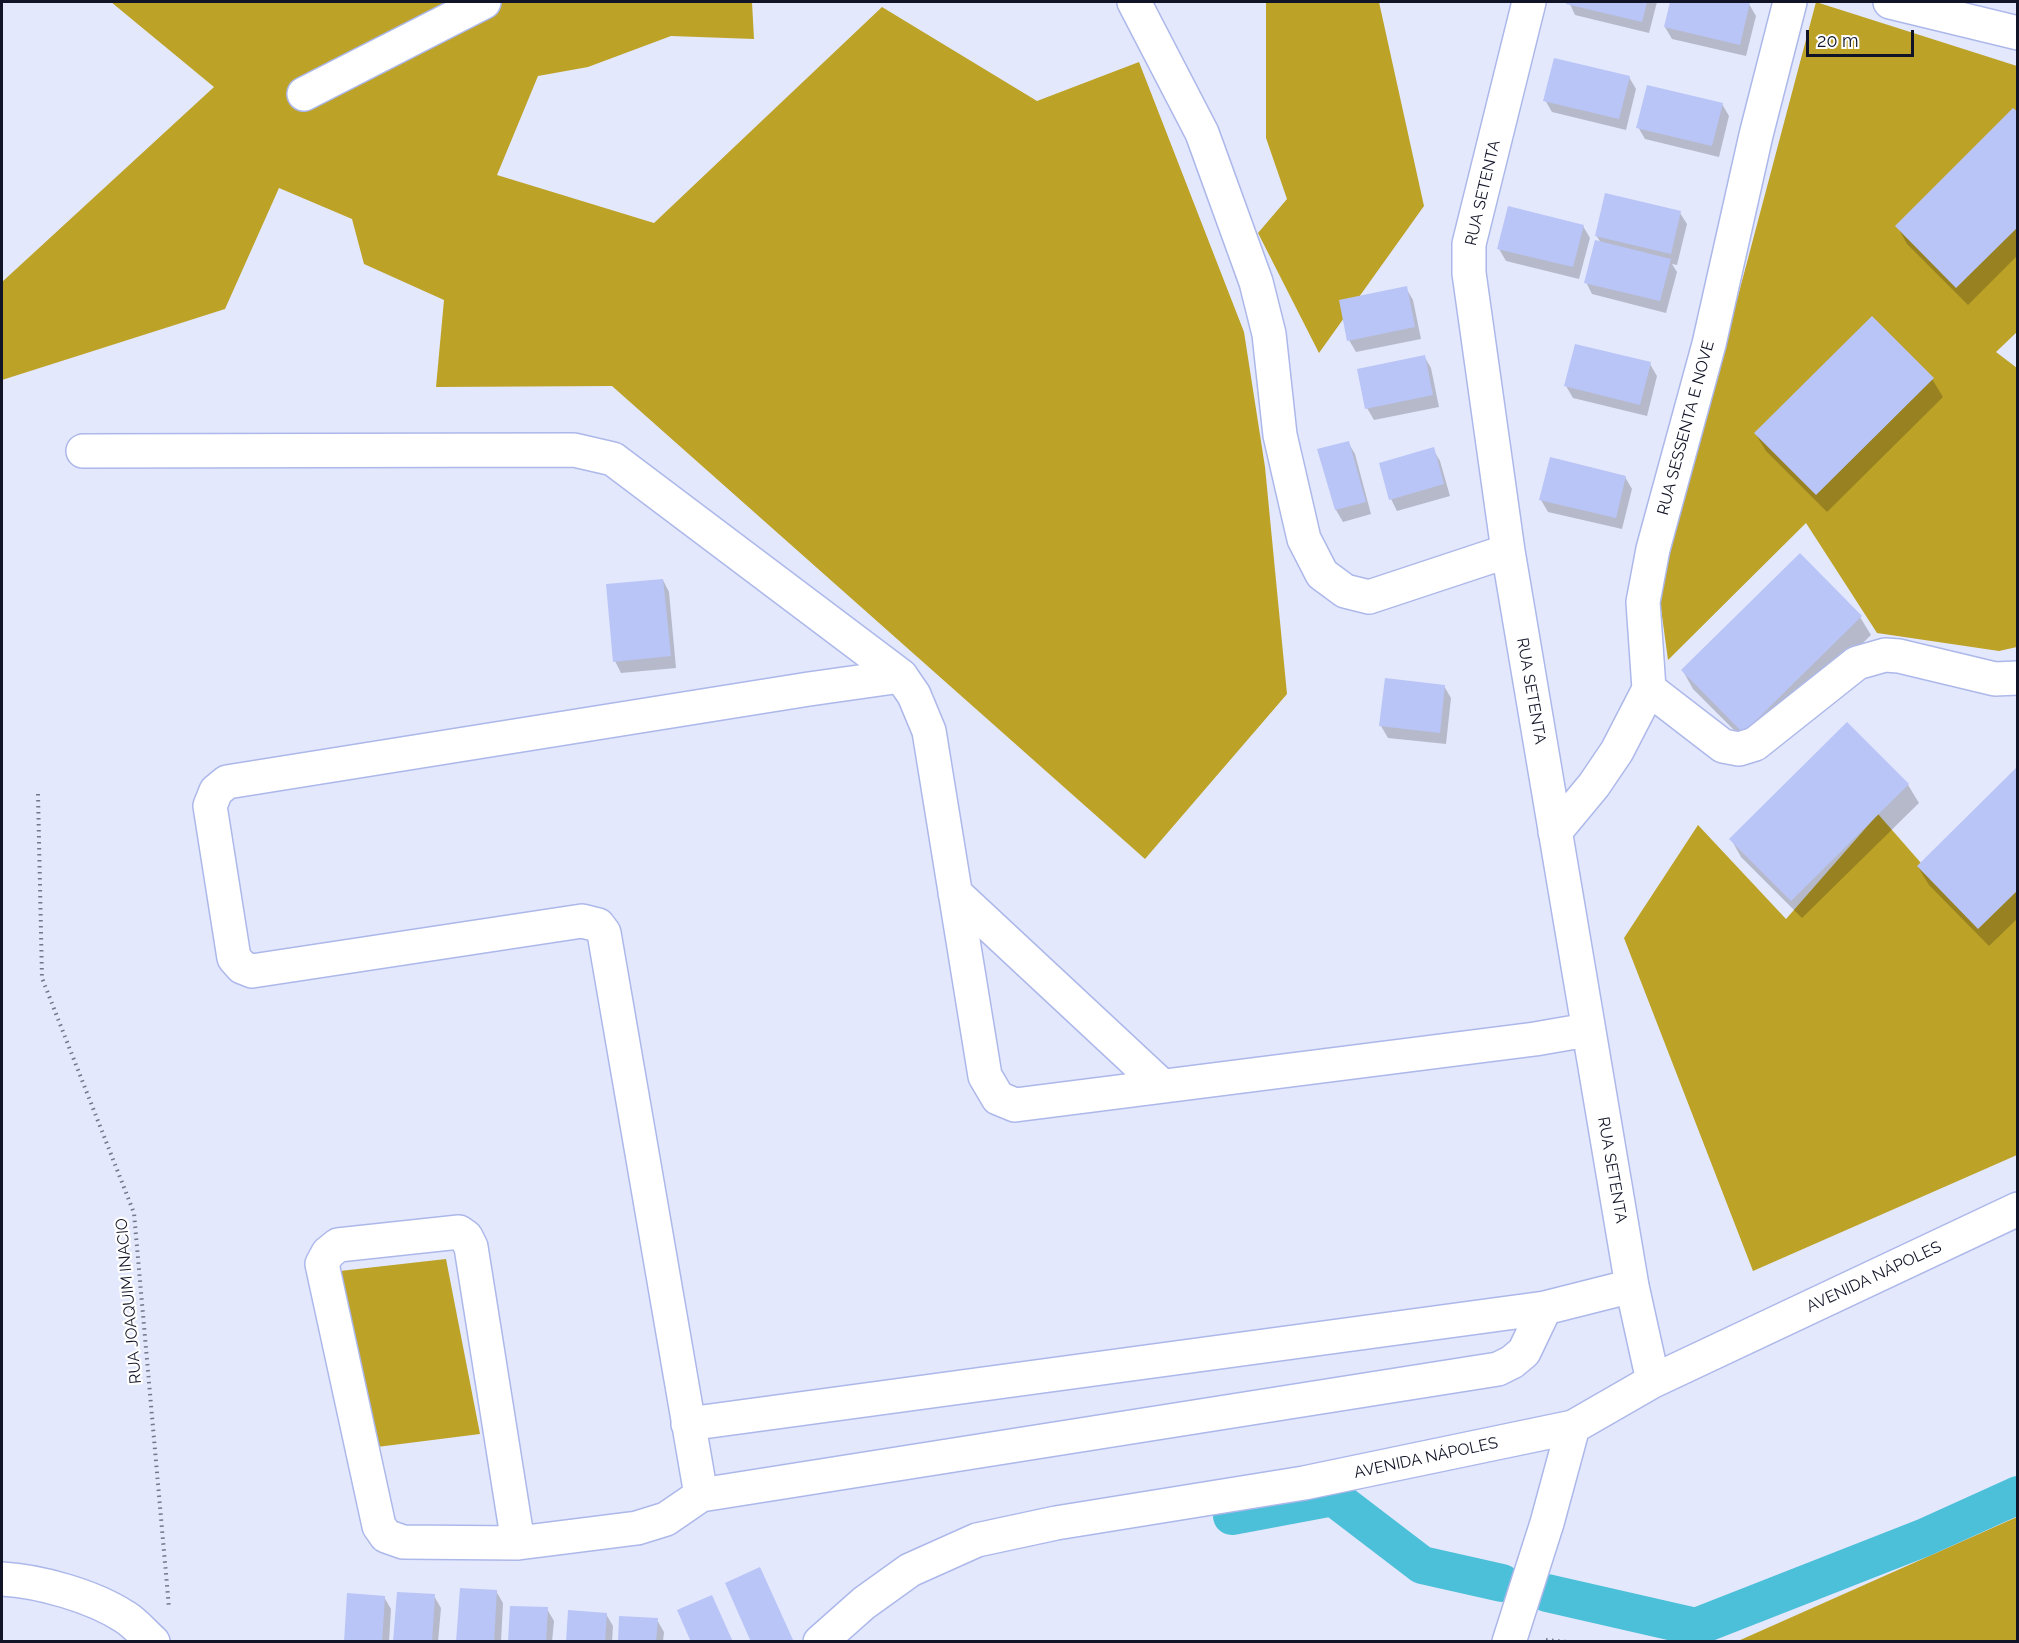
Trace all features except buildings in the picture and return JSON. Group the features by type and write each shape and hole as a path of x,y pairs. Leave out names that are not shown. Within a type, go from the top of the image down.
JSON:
{"street":[{"path":"304,94 484,2"},
{"path":"1134,2 1202,133 1256,282 1269,334 1280,435 1304,539 1323,574 1345,591 1369,597 1508,551"},
{"name":"RUA SETENTA","path":"1529,2 1469,244 1469,273 1508,551 1587,1029 1632,1286 1653,1382"},
{"name":"RUA SESSENTA E NOVE","path":"1649,689 1643,602 1653,549 1709,344 1756,135 1790,2"},
{"path":"1890,2 2018,33"},
{"path":"83,451 574,450 613,459 901,676 914,695 929,731 985,1076 998,1098 1015,1105 1534,1039 1587,1029"},
{"path":"1555,832 1594,785 1617,751 1649,689 1723,746 1739,749 1755,744 1857,663 1885,655 1899,656 1995,679 2018,678"},
{"path":"701,1495 604,933 598,925 582,921 252,971 242,967 234,958 210,806 216,790 227,782 901,676"},
{"path":"956,893 1161,1085"},
{"name":"AVENIDA NÁPOLES","path":"820,1641 864,1603 910,1570 978,1540 1056,1522 1304,1483 1573,1427 1653,1382 2018,1209"},
{"path":"519,1543 471,1246 466,1237 459,1232 338,1245 328,1253 322,1264 379,1526 386,1536 403,1542 519,1543 637,1528 666,1519 701,1495 1498,1369 1512,1362 1524,1352 1545,1308"},
{"path":"688,1424 1545,1308 1632,1286"},
{"path":"1506,1640 1547,1523 1573,1427"},
{"path":"2,1579 76,1594 126,1617 162,1630"}],"path":[{"name":"RUA JOAQUIM INACIO","path":"38,794 42,978 134,1214 162,1630"}],"shaded area":[{"path":"111,2 752,2 754,39 671,36 588,67 538,76 497,175 654,223 882,7 1037,101 1139,62 1244,332 1265,467 1287,694 1145,859 612,386 436,387 444,300 364,264 352,219 279,188 225,309 2,380 2,282 214,87"},
{"path":"1266,2 1379,2 1424,206 1319,353 1258,233 1287,199 1266,138"},
{"path":"1816,2 2017,66 2017,332 1996,352 2017,368 2017,647 1999,651 1877,633 1806,523 1668,660 1659,594"},
{"path":"1878,814 1978,928 2017,890 2017,1155 1753,1271 1624,938 1698,825 1786,919"},
{"path":"446,1259 480,1434 377,1447 340,1271"},
{"path":"2017,1517 2017,1641 1738,1641"}],"waterway":[{"path":"1547,1593 1696,1627 1923,1538 2018,1495"},
{"path":"1232,1516 1333,1497 1422,1565 1502,1583"}]}
